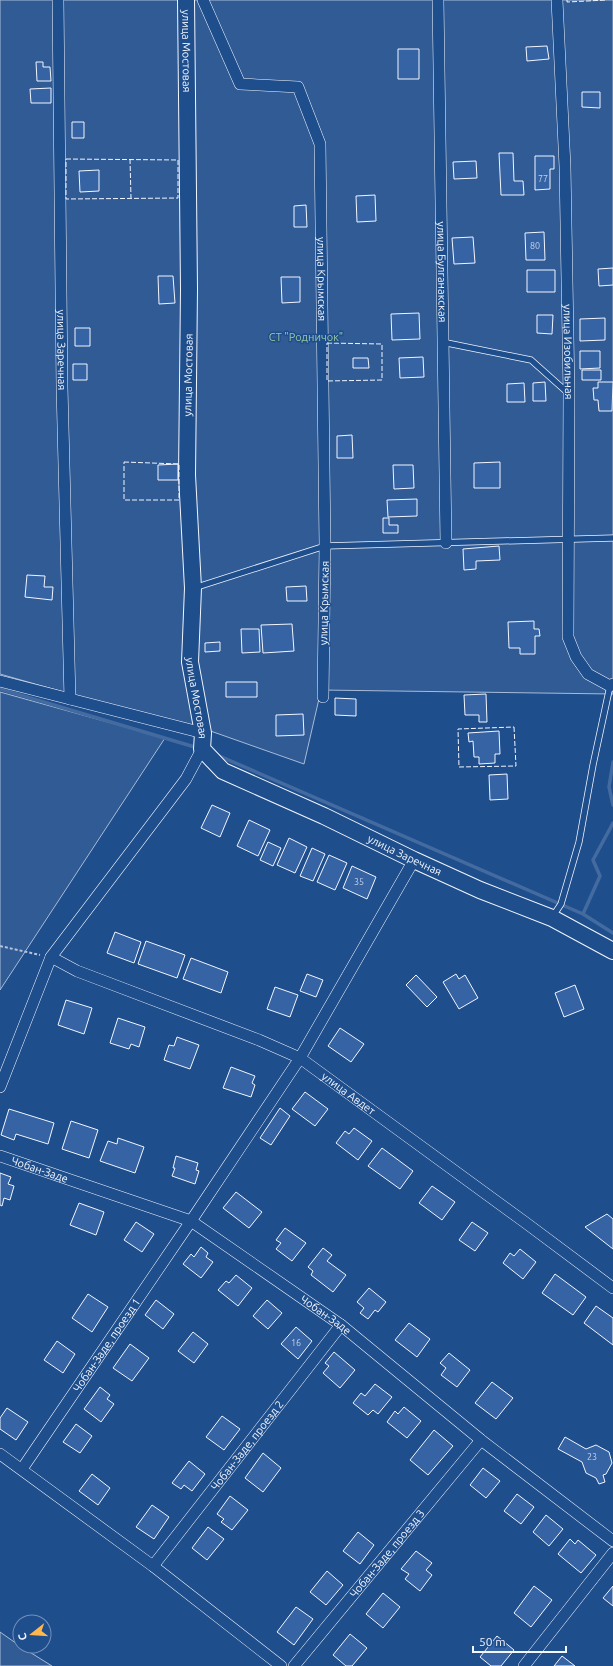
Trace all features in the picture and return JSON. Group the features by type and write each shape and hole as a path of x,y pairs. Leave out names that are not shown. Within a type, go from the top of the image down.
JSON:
{"street":[{"name":"улица Заречная","path":"58,0 62,387 70,700"},
{"name":"улица Мостовая","path":"186,0 189,289 187,475 193,588 190,662 202,741"},
{"name":"улица Крымская","path":"203,0 240,84 298,87 320,144 325,546 323,697"},
{"name":"улица Булганакская","path":"438,0 446,543"},
{"name":"улица Изобильная","path":"557,0 565,167 569,393 567,539 568,637 576,656 588,674 611,685"},
{"path":"0,681 70,700 202,741 186,779 51,957 0,1088"},
{"name":"улица Заречная","path":"202,741 223,771 324,816 480,890 552,918 613,951"},
{"name":"Чобан-Заде, проезд 1","path":"22,1469 300,1058 414,860"},
{"name":"улица Авдет","path":"51,957 77,971 259,1040 300,1058 613,1288"},
{"name":"Чобан-Заде","path":"0,1156 191,1221 341,1324 480,1440 613,1541"},
{"name":"Чобан-Заде, проезд 2","path":"153,1566 341,1324"},
{"name":"Чобан-Заде, проезд 3","path":"294,1666 480,1440"},
{"path":"0,1454 153,1566 281,1666"},
{"path":"524,1666 613,1553"}],"lane":[{"path":"442,342 531,360 569,393"},
{"path":"193,588 325,546 613,538"},
{"path":"552,918 561,904 579,842 593,765 611,685"}],"path":[{"path":"0,946 51,957"}],"shaded area":[{"name":"СТ \"Родничок\"","path":"0,0 613,0 613,694 321,690 304,764 202,728 70,694 0,674"},
{"path":"0,692 165,738 0,990"},
{"path":"0,1632 12,1640 12,1654 33,1654 52,1666 0,1666"}],"building":[{"path":"547,46 549,59 527,61 526,47"},
{"path":"398,49 419,49 419,79 398,79"},
{"path":"36,62 43,62 43,67 50,67 51,81 37,81"},
{"path":"51,88 51,103 31,103 30,89"},
{"path":"582,92 600,92 600,108 582,107"},
{"path":"72,122 84,122 84,138 72,138"},
{"path":"499,153 513,153 514,181 523,181 524,195 501,195"},
{"path":"535,156 554,156 554,169 550,169 550,189 535,190"},
{"path":"476,161 477,178 454,179 453,162"},
{"path":"99,170 99,191 80,192 79,171"},
{"path":"375,195 376,221 357,222 356,196"},
{"path":"306,205 307,227 294,227 294,206"},
{"path":"544,232 545,260 526,260 525,233"},
{"path":"473,237 475,263 454,264 452,238"},
{"path":"613,268 613,285 599,286 598,269"},
{"path":"527,270 555,270 555,292 527,292"},
{"path":"158,276 173,276 175,303 159,304"},
{"path":"281,277 300,277 300,302 282,303"},
{"path":"419,313 420,339 392,340 391,314"},
{"path":"537,315 553,315 552,334 537,333"},
{"path":"605,318 605,340 580,341 580,319"},
{"path":"75,328 90,328 90,346 75,346"},
{"path":"580,351 600,351 600,368 580,369"},
{"path":"423,357 424,377 400,378 399,358"},
{"path":"353,358 368,358 369,368 353,368"},
{"path":"73,364 87,364 87,380 73,380"},
{"path":"582,370 601,370 601,380 582,380"},
{"path":"545,382 546,401 533,401 533,383"},
{"path":"598,382 613,382 612,411 599,411 598,400 594,400 593,388 598,388"},
{"path":"524,383 525,402 507,402 507,384"},
{"path":"352,435 353,458 337,458 337,436"},
{"path":"500,462 500,488 474,488 474,463"},
{"path":"178,464 178,480 158,480 158,465"},
{"path":"393,465 413,465 414,488 394,489"},
{"path":"417,499 417,516 388,517 387,500"},
{"path":"383,518 389,518 389,525 398,525 398,533 383,533"},
{"path":"499,546 500,560 476,561 476,569 464,570 463,549"},
{"path":"27,575 45,576 44,587 53,587 52,600 25,597"},
{"path":"306,586 307,601 287,601 286,587"},
{"path":"534,621 534,629 539,629 540,636 535,636 535,654 520,654 520,648 509,648 508,622"},
{"path":"292,624 294,651 263,653 261,625"},
{"path":"241,629 259,629 260,652 242,653"},
{"path":"220,642 220,651 205,652 205,643"},
{"path":"226,682 257,682 257,697 226,697"},
{"path":"486,694 487,722 479,722 479,715 465,715 464,695"},
{"path":"335,698 356,699 356,716 335,715"},
{"path":"303,714 304,735 276,736 276,715"},
{"path":"499,731 500,754 495,754 495,763 479,764 479,757 474,757 473,741 469,742 468,733"},
{"path":"507,774 508,799 490,800 489,775"},
{"path":"212,805 230,813 220,837 201,828"},
{"path":"249,820 270,830 258,856 237,846"},
{"path":"289,838 307,847 295,873 277,865"},
{"path":"268,842 281,848 273,866 260,860"},
{"path":"312,848 325,854 313,881 300,876"},
{"path":"329,855 347,863 335,890 317,882"},
{"path":"352,866 376,877 367,899 343,888"},
{"path":"115,932 141,942 134,963 107,953"},
{"path":"146,941 185,955 177,978 138,964"},
{"path":"191,958 228,972 221,993 183,979"},
{"path":"307,974 323,980 316,997 300,991"},
{"path":"456,974 459,979 465,975 478,998 459,1009 443,982"},
{"path":"416,975 437,997 427,1007 406,985"},
{"path":"575,985 584,1009 564,1017 555,993"},
{"path":"275,987 298,995 290,1017 267,1009"},
{"path":"66,1000 92,1008 84,1034 58,1025"},
{"path":"118,1018 145,1027 139,1047 131,1044 129,1049 110,1043"},
{"path":"340,1028 364,1044 351,1062 328,1046"},
{"path":"177,1037 199,1045 190,1069 164,1060 169,1045 174,1046"},
{"path":"231,1067 255,1076 252,1083 255,1085 251,1097 223,1088"},
{"path":"305,1092 328,1109 315,1126 292,1109"},
{"path":"280,1108 290,1116 271,1145 260,1138"},
{"path":"9,1109 54,1123 48,1144 16,1134 14,1140 1,1135"},
{"path":"71,1121 98,1130 89,1158 62,1149"},
{"path":"354,1128 372,1141 358,1160 336,1143 345,1131 349,1134"},
{"path":"118,1138 144,1147 135,1173 100,1161 108,1141 117,1144"},
{"path":"382,1148 413,1171 400,1189 368,1166"},
{"path":"176,1156 198,1163 196,1170 199,1171 195,1184 172,1176 175,1168 173,1168"},
{"path":"0,1173 11,1177 8,1184 14,1186 10,1200 4,1198 2,1206 0,1205"},
{"path":"432,1186 455,1202 442,1220 419,1203"},
{"path":"236,1192 262,1212 249,1228 223,1208"},
{"path":"79,1203 104,1212 96,1235 70,1225"},
{"path":"607,1214 613,1219 613,1249 585,1227"},
{"path":"136,1222 154,1234 142,1252 124,1240"},
{"path":"472,1222 488,1233 475,1251 459,1240"},
{"path":"285,1228 306,1243 292,1261 276,1249 281,1243 276,1240"},
{"path":"201,1247 208,1253 206,1257 213,1262 201,1278 183,1264 191,1254 194,1257"},
{"path":"323,1248 332,1255 327,1261 346,1275 333,1292 311,1275 313,1271 308,1267"},
{"path":"520,1249 536,1262 523,1279 503,1263 510,1253 514,1256"},
{"path":"555,1274 586,1297 573,1315 542,1293"},
{"path":"236,1275 252,1288 238,1306 218,1290 226,1281 229,1283"},
{"path":"369,1288 386,1302 378,1312 375,1310 368,1319 360,1313 364,1308 357,1302"},
{"path":"88,1294 108,1307 92,1332 72,1318"},
{"path":"156,1300 174,1314 163,1329 145,1315"},
{"path":"267,1300 282,1313 268,1329 253,1316"},
{"path":"596,1306 613,1318 613,1345 584,1323"},
{"path":"409,1323 430,1339 417,1357 395,1340"},
{"path":"296,1327 312,1341 298,1359 281,1344"},
{"path":"193,1332 208,1344 194,1363 178,1351"},
{"path":"57,1341 75,1354 63,1373 44,1360"},
{"path":"130,1344 149,1358 132,1381 113,1368"},
{"path":"334,1352 355,1370 340,1388 323,1373 329,1366 325,1363"},
{"path":"449,1353 470,1370 457,1387 441,1375 446,1368 440,1363"},
{"path":"492,1382 513,1398 496,1419 475,1403"},
{"path":"375,1384 392,1397 378,1414 373,1410 368,1415 353,1403 361,1393 365,1396"},
{"path":"100,1387 110,1395 107,1399 114,1404 101,1422 84,1409"},
{"path":"404,1407 421,1421 407,1438 387,1422 395,1411 398,1414"},
{"path":"7,1408 28,1422 16,1440 0,1429 0,1418"},
{"path":"222,1416 240,1429 224,1450 206,1437"},
{"path":"76,1424 92,1436 80,1453 63,1442"},
{"path":"434,1430 453,1446 428,1475 410,1460"},
{"path":"565,1437 586,1449 596,1445 609,1452 612,1463 606,1474 603,1475 605,1482 599,1484 596,1478 586,1473 582,1462 558,1449"},
{"path":"263,1453 281,1468 263,1492 245,1478"},
{"path":"189,1461 205,1474 192,1491 184,1485 181,1489 172,1483"},
{"path":"483,1468 500,1481 486,1498 470,1485"},
{"path":"92,1474 110,1488 98,1505 79,1491"},
{"path":"517,1494 534,1507 521,1524 504,1511"},
{"path":"230,1496 248,1510 232,1530 221,1522 224,1519 217,1514"},
{"path":"152,1505 169,1517 154,1539 136,1527"},
{"path":"546,1515 563,1529 549,1546 533,1532"},
{"path":"208,1527 224,1539 207,1560 192,1548"},
{"path":"358,1532 374,1545 360,1564 343,1551"},
{"path":"570,1539 575,1544 578,1540 596,1555 581,1573 558,1554"},
{"path":"416,1551 432,1563 426,1570 432,1575 420,1591 405,1579 409,1574 401,1569"},
{"path":"327,1571 343,1585 326,1605 310,1592"},
{"path":"534,1586 552,1600 531,1627 514,1613"},
{"path":"613,1586 613,1606 603,1598"},
{"path":"383,1593 400,1607 383,1628 366,1614"},
{"path":"296,1607 313,1619 294,1645 277,1632"},
{"path":"350,1634 367,1648 352,1666 346,1666 333,1655"},
{"path":"497,1636 514,1650 501,1666 491,1666 480,1657"},
{"path":"562,1656 575,1666 554,1666"}],"waterway":[{"path":"0,689 198,748"},
{"path":"217,755 583,914 613,933"},
{"path":"613,762 609,787 613,805"},
{"path":"583,914 600,876 593,860 613,823"}],"fence":[{"path":"567,0 567,2 607,0"},
{"path":"66,159 178,160 178,198 66,199 66,159"},
{"path":"130,159 131,198"},
{"path":"327,343 382,344 382,380 327,381 327,343"},
{"path":"124,462 179,464 179,500 124,500 124,462"},
{"path":"514,727 516,766 459,767 458,729 514,727"}]}
